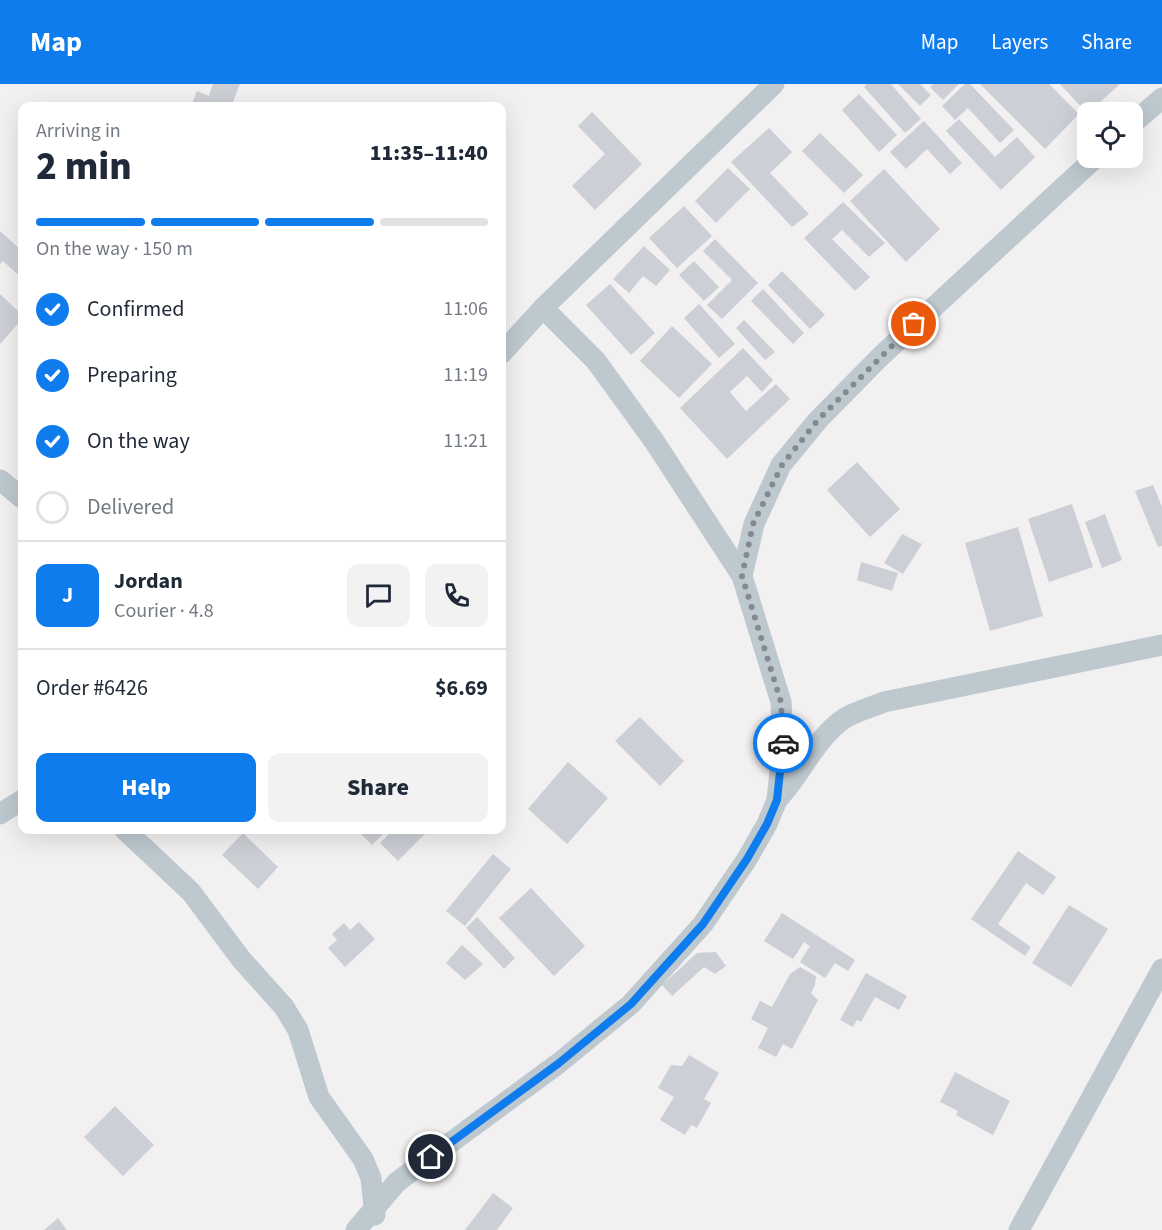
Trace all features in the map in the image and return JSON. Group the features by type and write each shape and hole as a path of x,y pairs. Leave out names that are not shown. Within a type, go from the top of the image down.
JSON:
{"street":[{"path":"506,349 543,308 774,84"},
{"path":"1143,116 1161,102"},
{"path":"742,576 753,524 782,465 818,420 881,356 1084,168"},
{"path":"356,1230 396,1182 559,1063 631,1004 703,924 747,859 767,824 777,800 783,743 781,702 742,576 654,441 596,361 543,308"},
{"path":"0,480 18,495"},
{"path":"777,800 792,784 823,737 846,717 884,702 1162,645"},
{"path":"0,814 18,803"},
{"path":"129,834 191,892 241,958 284,1007 298,1030 319,1097 363,1159 371,1178 375,1205 374,1230"},
{"path":"1019,1230 1162,969"}],"building":[{"path":"213,84 240,84 233,102 193,102 197,91 209,96"},
{"path":"867,84 891,84 921,119 905,133 864,87"},
{"path":"898,84 920,84 931,95 920,106"},
{"path":"933,84 959,84 943,100 930,87"},
{"path":"965,84 970,84 1014,130 1000,143 968,108 955,120 942,106"},
{"path":"980,84 1049,84 1077,112 1077,116 1045,149"},
{"path":"1060,84 1120,84 1100,102 1077,102"},
{"path":"859,94 897,135 879,152 842,110"},
{"path":"592,112 642,164 595,210 572,186 605,154 578,126"},
{"path":"959,119 995,157 1017,137 1035,157 1001,190 946,131"},
{"path":"924,121 962,163 950,174 927,149 906,169 890,152"},
{"path":"769,128 792,152 770,173 809,214 792,227 731,162"},
{"path":"820,133 863,175 844,193 802,151"},
{"path":"728,168 750,189 716,223 695,201"},
{"path":"884,169 940,229 906,262 850,201"},
{"path":"843,202 885,243 869,257 842,230 832,239 870,277 855,291 804,238"},
{"path":"684,206 712,236 677,268 649,238"},
{"path":"0,231 18,247 18,274 3,261 0,264"},
{"path":"715,239 758,283 722,319 707,305 732,280 703,251"},
{"path":"644,246 670,270 656,286 643,276 629,293 613,279"},
{"path":"694,261 719,287 704,301 679,275"},
{"path":"782,271 825,315 810,329 768,285"},
{"path":"610,284 655,333 631,355 586,305"},
{"path":"763,289 804,333 793,344 751,301"},
{"path":"0,294 18,311 18,324 0,344"},
{"path":"699,304 735,344 719,358 684,318"},
{"path":"744,320 775,352 765,360 736,328"},
{"path":"672,326 712,364 679,398 640,361"},
{"path":"743,348 773,380 762,392 747,376 730,392 746,411 776,384 790,399 727,459 680,408"},
{"path":"857,462 900,509 870,537 827,490"},
{"path":"1153,485 1162,507 1162,546 1158,547 1135,491"},
{"path":"1072,504 1093,567 1049,582 1028,519"},
{"path":"1105,514 1122,560 1102,568 1085,522"},
{"path":"1018,527 1043,616 990,631 965,543"},
{"path":"902,534 922,544 903,574 884,563"},
{"path":"861,562 898,573 892,591 857,580"},
{"path":"640,717 684,761 660,786 615,741"},
{"path":"568,762 608,798 567,844 528,809"},
{"path":"244,834 278,867 258,889 222,855"},
{"path":"361,834 383,834 372,845"},
{"path":"389,834 425,834 398,861 380,843"},
{"path":"1018,851 1056,877 1043,895 1026,883 998,924 1031,947 1025,956 971,919"},
{"path":"493,854 511,869 465,926 446,911"},
{"path":"531,888 585,946 554,976 499,918"},
{"path":"1069,905 1108,929 1071,987 1032,963"},
{"path":"782,913 855,960 848,971 835,963 825,978 800,962 810,946 804,942 793,959 764,941"},
{"path":"477,917 515,958 504,969 466,928"},
{"path":"359,922 375,939 345,967 328,948 337,940 332,934 344,923 350,930"},
{"path":"462,945 483,964 465,980 446,963"},
{"path":"716,952 726,966 715,974 704,967 672,996 662,985 697,953"},
{"path":"800,967 816,976 811,993 818,1000 792,1049 783,1044 776,1057 758,1048 768,1028 751,1019 760,1001 772,1007 790,974"},
{"path":"866,973 907,996 899,1010 875,997 861,1022 857,1020 853,1027 840,1020"},
{"path":"689,1055 719,1073 704,1099 711,1103 697,1128 691,1125 685,1135 660,1120 674,1097 658,1088 671,1065 682,1066"},
{"path":"955,1072 1010,1101 993,1135 956,1115 958,1111 940,1102"},
{"path":"115,1106 154,1145 123,1176 84,1137"},
{"path":"493,1193 513,1208 497,1230 465,1230"},
{"path":"58,1218 67,1230 44,1230"}],"way so far":[{"path":"783,743 781,702 742,576 753,524 782,465 818,420 914,324"}],"route":[{"path":"431,1157 559,1063 631,1004 703,924 747,859 767,824 777,800 783,743"}]}
